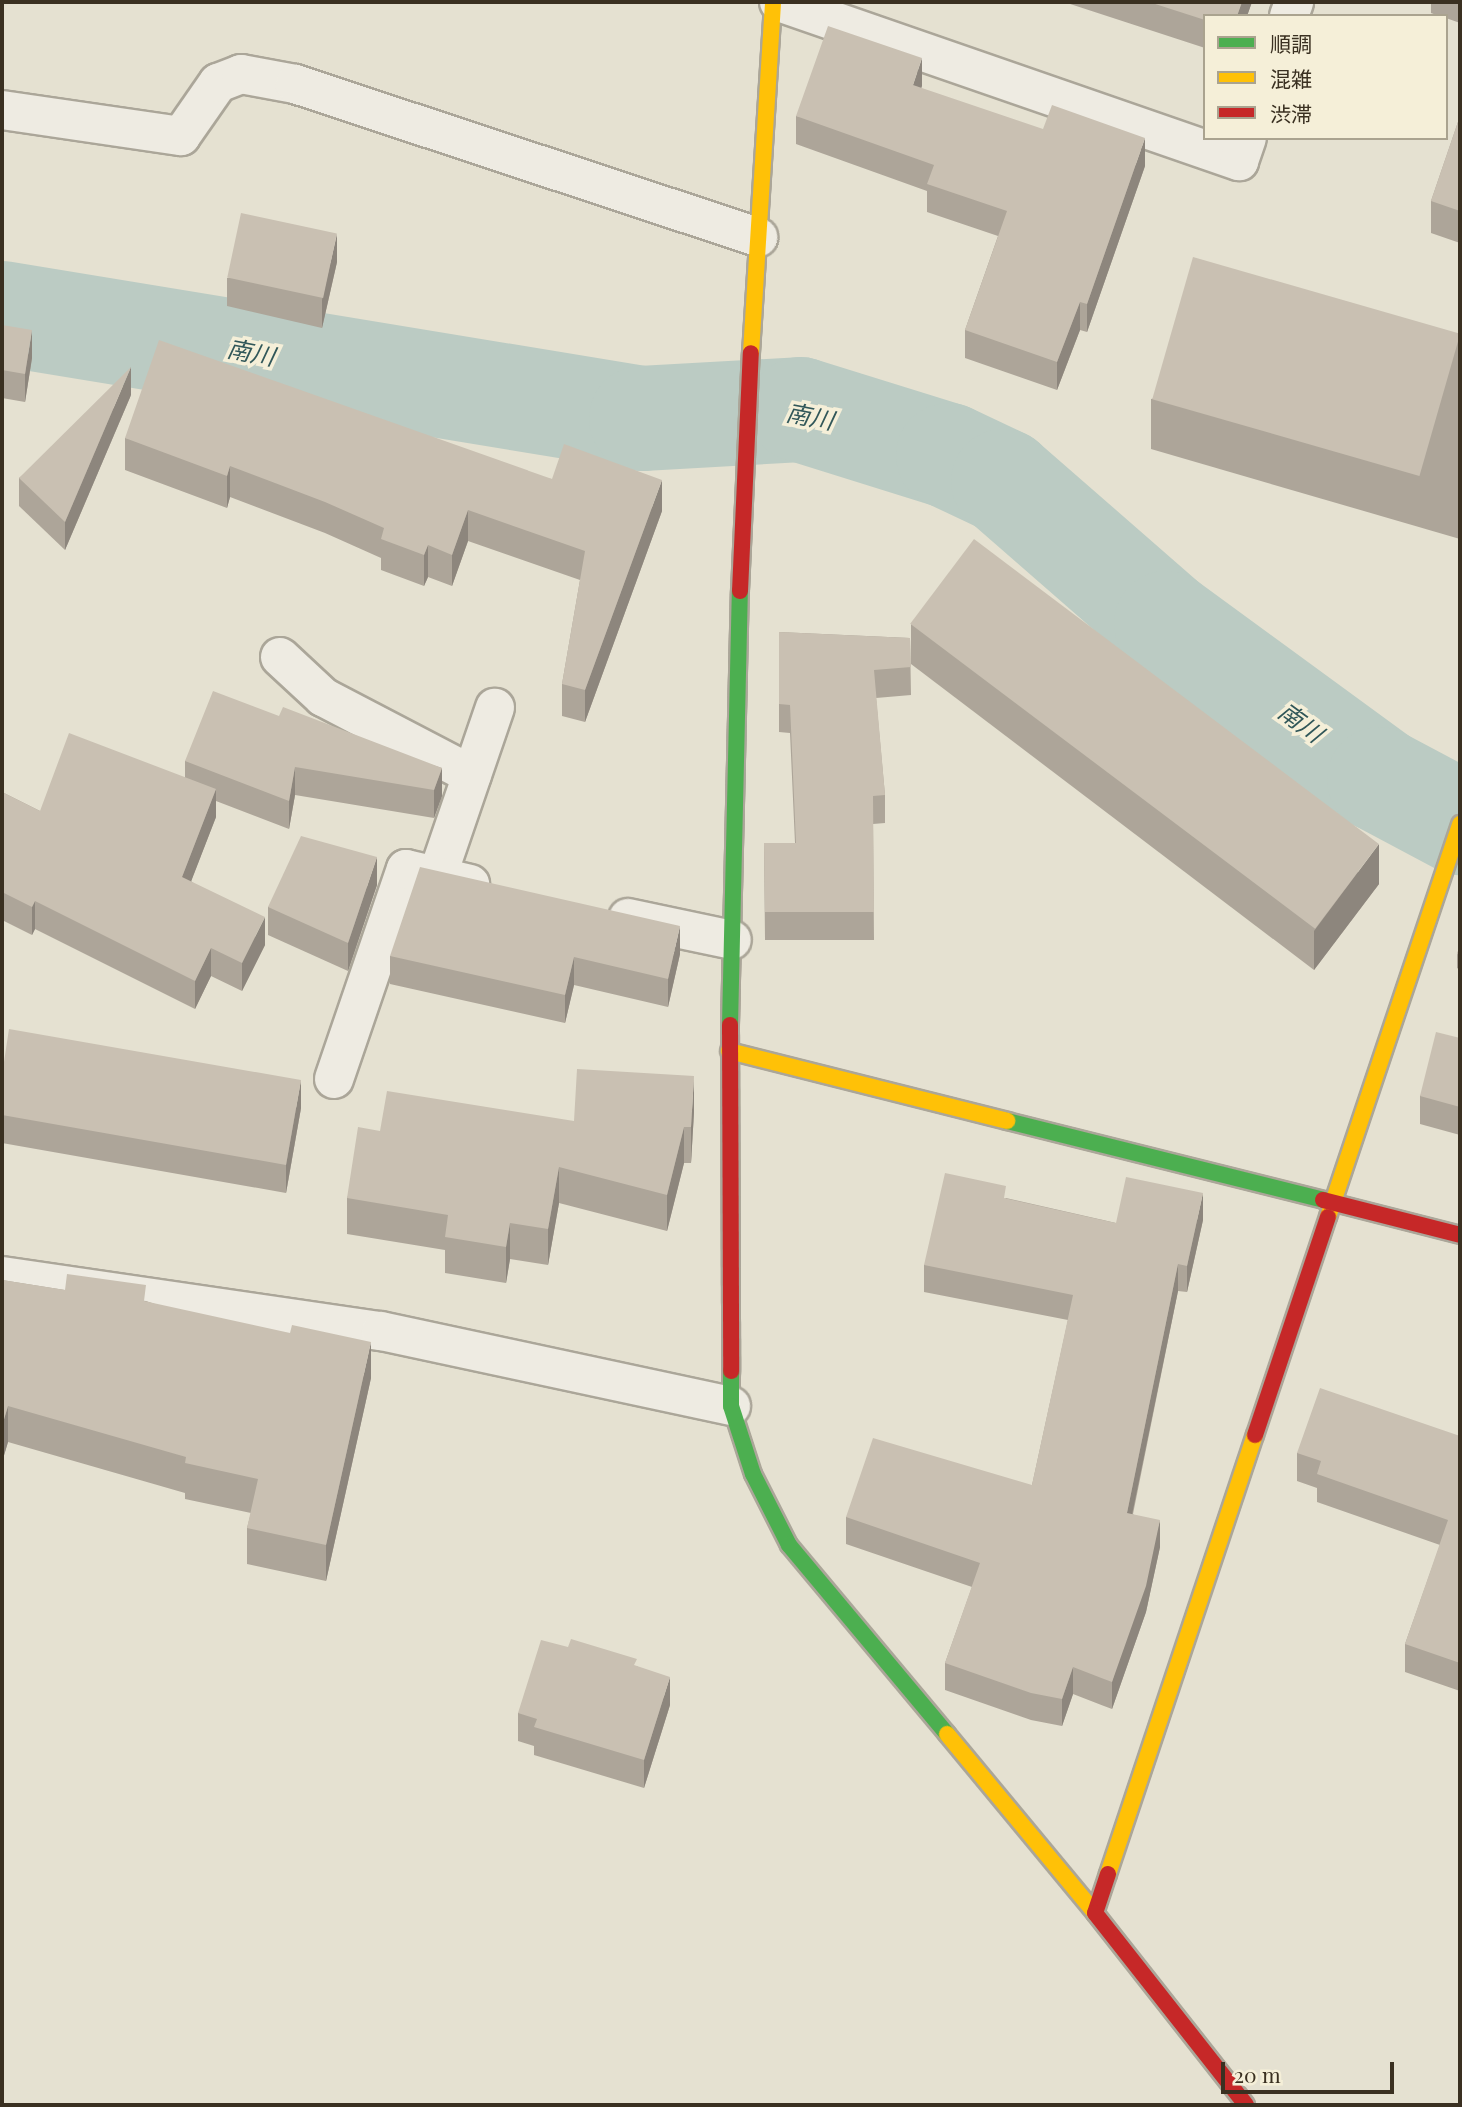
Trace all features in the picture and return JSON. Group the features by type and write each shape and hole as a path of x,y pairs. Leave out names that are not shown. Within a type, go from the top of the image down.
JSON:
{"street":[{"path":"773,2 743,481 729,1051 731,1406 753,1474 789,1545 1095,1913 1246,2105"},
{"path":"779,2 1239,161 1246,140"},
{"path":"2,110 181,136 218,83 242,74 295,84 758,237"},
{"path":"280,657 323,697 472,775"},
{"path":"437,877 495,708"},
{"path":"1095,1913 1460,824"},
{"path":"334,1079 406,869 504,891"},
{"path":"598,911 732,940"},
{"path":"729,1051 1460,1235"},
{"path":"2,1276 381,1331 731,1406"}],"building":[{"path":"1149,2 1242,2 1238,14 1203,14 1203,19"},
{"path":"828,26 922,58 913,85 1043,129 1052,105 1145,138 1087,304 1080,302 1057,362 965,330 1007,211 927,184 934,165 796,116"},
{"path":"1460,116 1460,211 1431,201"},
{"path":"241,213 337,233 323,298 227,278"},
{"path":"1193,257 1460,334 1419,476 1152,399"},
{"path":"2,325 32,330 25,374 2,370"},
{"path":"159,340 552,479 564,444 662,480 585,690 562,684 585,551 468,510 452,555 428,545 424,555 381,539 384,528 325,502 230,466 227,476 125,438"},
{"path":"131,367 65,522 19,478"},
{"path":"974,539 1379,844 1315,929 910,624"},
{"path":"779,632 910,638 911,667 874,670 885,795 873,796 874,912 765,912 764,843 796,843 790,705 779,704"},
{"path":"213,691 279,716 283,707 442,768 434,790 295,767 289,801 185,761"},
{"path":"69,733 216,789 182,877 265,917 242,963 211,948 195,981 35,901 32,907 2,892 2,792 40,811"},
{"path":"301,836 377,857 348,943 268,907"},
{"path":"420,867 680,926 668,979 574,957 565,995 390,956"},
{"path":"9,1029 301,1080 286,1165 2,1115 2,1075"},
{"path":"1436,1032 1460,1038 1460,1107 1420,1096"},
{"path":"577,1069 694,1076 691,1127 684,1127 667,1195 559,1167 548,1229 510,1223 506,1247 445,1237 448,1215 347,1198 358,1127 380,1131 387,1091 574,1121"},
{"path":"945,1173 1006,1186 1004,1198 1116,1223 1126,1177 1203,1193 1187,1266 1178,1264 1127,1513 1160,1520 1146,1586 1112,1682 1073,1667 1062,1699 1031,1693 945,1663 980,1563 846,1517 873,1438 1032,1485 1073,1295 924,1265"},
{"path":"67,1274 146,1285 144,1301 290,1333 292,1325 371,1342 326,1545 247,1528 258,1479 185,1463 186,1457 8,1406 2,1426 2,1280 65,1290"},
{"path":"1320,1388 1460,1436 1460,1663 1405,1644 1448,1520 1317,1474 1321,1461 1297,1453"},
{"path":"571,1639 637,1659 634,1665 670,1677 644,1760 534,1727 537,1719 518,1713 541,1640 568,1647"}],"waterway":[{"name":"南川","path":"2,313 641,418 800,409 948,455 1003,481 1166,623 1379,779 1460,822"}],"traffic: fast":[{"path":"730,1025 740,591"},
{"path":"1007,1121 1323,1200"},
{"path":"731,1371 731,1406 753,1474 789,1545 947,1734"}],"traffic: slow":[{"path":"751,353 773,2"},
{"path":"1328,1217 1460,824"},
{"path":"729,1051 1007,1121"},
{"path":"1108,1874 1255,1435"},
{"path":"947,1734 1095,1913"}],"traffic: jam":[{"path":"740,591 751,353"},
{"path":"730,1025 731,1371"},
{"path":"1323,1200 1460,1235"},
{"path":"1255,1435 1328,1217"},
{"path":"1108,1874 1095,1913 1246,2105"}]}
